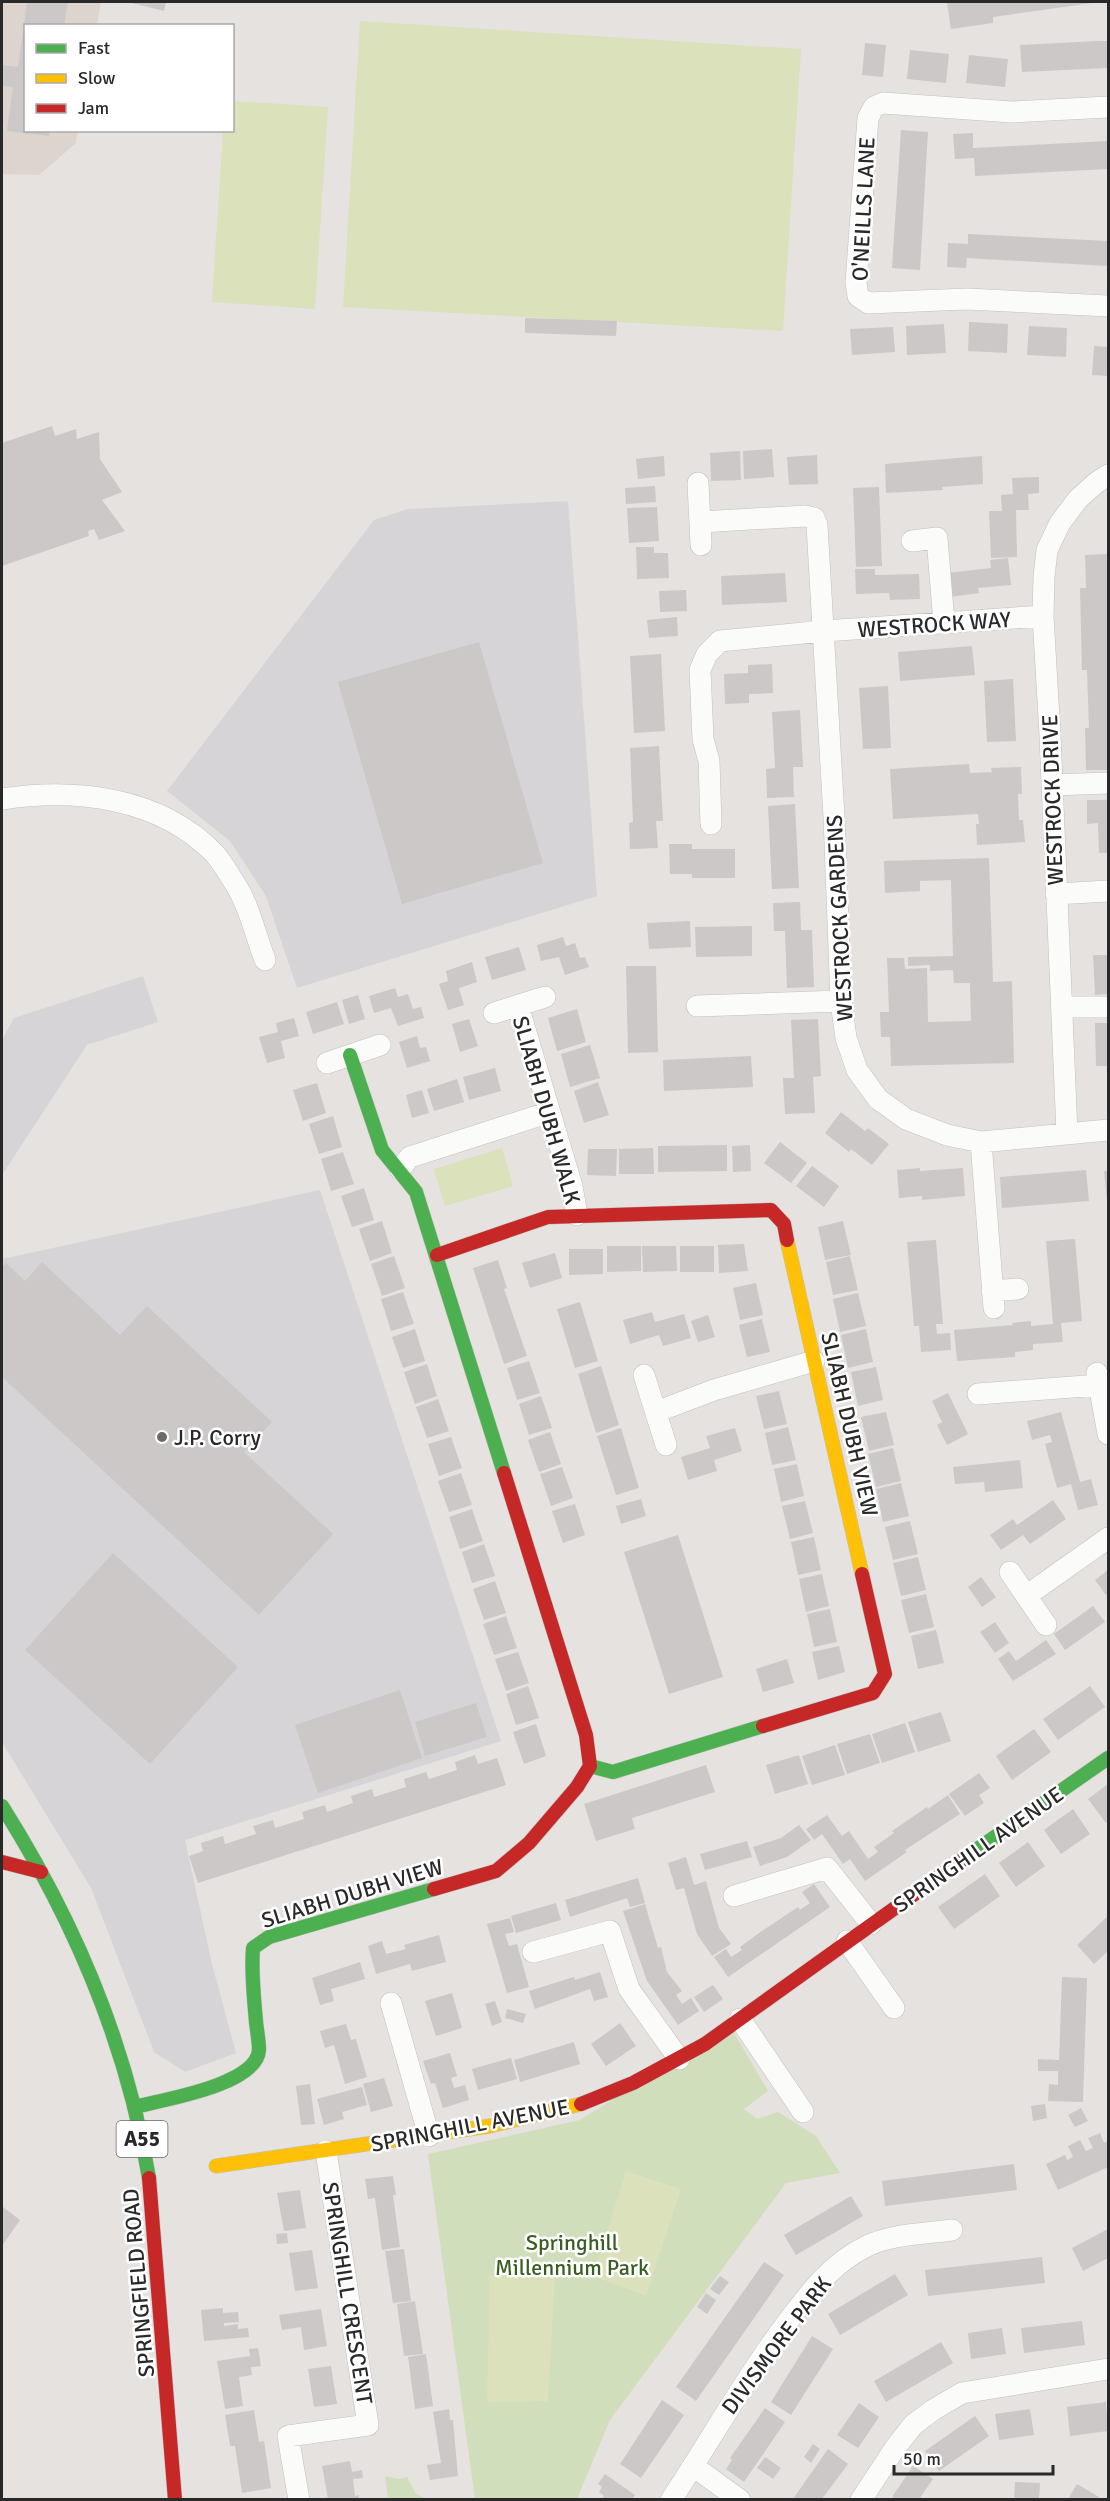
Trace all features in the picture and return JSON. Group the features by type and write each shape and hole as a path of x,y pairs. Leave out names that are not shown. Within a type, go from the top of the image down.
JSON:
{"main road":[{"path":"350,1055 382,1150 388,1160 410,1179 421,1206 586,1735 590,1766"},
{"name":"SLIABH DUBH VIEW","path":"134,2107 202,2089 233,2077 248,2069 256,2061 259,2051 251,1968 253,1948 269,1937 496,1871 529,1843 577,1788 590,1766 612,1772 873,1693 885,1674 784,1224 771,1210 548,1217 437,1255"},
{"name":"SPRINGHILL AVENUE","path":"216,2166 490,2126 597,2099 679,2059 740,2019 1108,1758"},
{"name":"SPRINGFIELD ROAD","path":"2,1806 41,1872 100,1999 114,2036 134,2107 149,2169 152,2196 175,2499"},
{"path":"2,1862 41,1872"}],"street":[{"name":"O'NEILLS LANE","path":"1108,107 1011,112 883,103 874,107 868,118 856,283 858,296 868,303 967,299 1108,306"},
{"name":"WESTROCK DRIVE","path":"1067,1133 1053,785 1043,616 1047,550 1060,523 1078,499 1102,479"},
{"path":"698,483 701,545"},
{"name":"WESTROCK GARDENS","path":"700,522 805,516 814,518 817,525 841,1001 846,1038 857,1070 878,1099 906,1119 947,1135 981,1142 1108,1130"},
{"path":"912,541 937,538 944,623"},
{"name":"WESTROCK WAY","path":"711,824 709,761 703,739 700,670 707,654 720,641 824,631 1043,616"},
{"path":"1053,785 1108,783"},
{"path":"2,799 64,795 116,800 147,810 183,827 215,854 238,890 265,960"},
{"path":"1056,894 1108,891"},
{"name":"SLIABH DUBH WALK","path":"494,1013 545,997"},
{"path":"697,1006 841,1001"},
{"name":"SLIABH DUBH WALK","path":"518,1006 572,1186 577,1215"},
{"path":"1062,1008 1108,1007"},
{"path":"327,1063 380,1045"},
{"path":"399,1169 410,1157 550,1112"},
{"path":"981,1142 993,1300 1018,1289"},
{"path":"656,1412 714,1390 814,1361"},
{"path":"644,1375 666,1445"},
{"path":"978,1394 1098,1378 1108,1434"},
{"path":"1026,1596 1108,1538"},
{"path":"1010,1572 1046,1625"},
{"path":"734,1896 828,1868 871,1924"},
{"path":"533,1952 610,1931 629,1989 679,2059"},
{"path":"847,1941 894,2008"},
{"path":"391,2003 429,2136"},
{"path":"740,2019 802,2112"},
{"name":"SPRINGHILL CRESCENT","path":"299,2499 288,2436 368,2425 326,2151"},
{"name":"DIVISMORE PARK","path":"671,2499 765,2352 818,2281 842,2262 868,2246 896,2237 952,2230"},
{"path":"861,2499 895,2448 914,2425 962,2393 1108,2369"},
{"path":"693,2466 740,2499"}],"shaded area":[{"path":"2,2 101,2 97,24 24,24 24,132 78,132 76,143 39,175 2,174"},
{"path":"568,501 597,896 297,988 266,896 230,841 167,791 374,520 408,509"},
{"path":"143,976 158,1022 87,1045 2,1175 2,1040 14,1018"},
{"path":"320,1190 501,1741 185,1840 212,1964 236,2053 185,2072 154,2052 91,1888 2,1742 2,1259"}],"green space":[{"path":"360,21 801,49 783,331 343,307"},
{"path":"234,101 328,107 315,309 212,302 223,132 234,132"},
{"path":"502,1148 513,1186 445,1206 434,1169"},
{"name":"Springhill Millennium Park","path":"730,2026 768,2091 744,2109 757,2119 778,2112 816,2136 840,2173 786,2183 610,2420 577,2499 475,2500 428,2154 580,2120"},
{"path":"626,2171 681,2189 646,2296 593,2276"},
{"path":"555,2275 548,2401 487,2402 490,2276"},
{"path":"385,2476 399,2479 407,2477 416,2494 427,2499 388,2499"}],"building":[{"path":"27,2 68,2 64,24 24,24 24,132 50,132 49,136 7,131 13,87 2,86 2,65 18,67"},
{"path":"128,2 166,2 164,11"},
{"path":"947,2 1092,3 993,17 993,23 951,29"},
{"path":"1108,41 1108,68 1022,72 1020,45"},
{"path":"865,43 886,45 883,77 862,75"},
{"path":"910,50 949,54 946,83 907,79"},
{"path":"969,55 1008,59 1005,87 966,83"},
{"path":"901,130 928,132 920,270 892,268"},
{"path":"973,133 973,148 1108,141 1108,169 975,176 974,158 955,159 953,134"},
{"path":"968,234 1108,241 1108,266 967,258 966,268 947,267 948,243 968,244"},
{"path":"525,318 617,321 616,336 525,333"},
{"path":"969,322 1008,324 1007,353 968,351"},
{"path":"944,324 946,353 907,355 906,326"},
{"path":"1029,326 1067,328 1066,357 1027,355"},
{"path":"893,327 895,352 852,355 850,329"},
{"path":"1094,346 1108,347 1108,376 1092,375"},
{"path":"52,426 55,436 76,429 77,439 99,432 100,459 122,492 102,500 125,531 99,540 94,529 88,531 89,536 2,566 2,443"},
{"path":"772,449 774,477 744,479 743,451"},
{"path":"740,451 741,480 711,481 710,453"},
{"path":"817,455 818,484 789,485 787,457"},
{"path":"664,456 665,476 638,479 636,459"},
{"path":"982,456 983,484 942,487 943,490 886,493 885,464"},
{"path":"1039,477 1039,493 1028,494 1029,510 1016,510 1017,557 991,558 989,511 1002,511 1001,495 1013,494 1012,478"},
{"path":"655,486 656,502 626,504 625,488"},
{"path":"879,487 882,566 856,567 853,488"},
{"path":"657,507 659,541 629,543 627,508"},
{"path":"636,547 654,547 654,553 668,553 669,578 637,579"},
{"path":"1108,554 1108,770 1086,770 1085,728 1089,728 1087,670 1082,670 1080,588 1086,588 1085,555"},
{"path":"1008,558 1011,585 978,588 979,593 950,597 947,573 991,568 990,560"},
{"path":"855,569 875,569 875,575 919,574 920,599 890,600 889,593 856,594"},
{"path":"785,573 787,602 722,605 721,576"},
{"path":"686,590 687,611 660,612 659,591"},
{"path":"677,617 678,636 649,638 647,620"},
{"path":"479,642 543,863 402,904 338,682"},
{"path":"972,646 975,675 900,681 898,652"},
{"path":"661,654 665,731 634,733 630,656"},
{"path":"772,664 773,693 749,694 749,703 725,704 724,674 748,673 748,665"},
{"path":"1013,679 1016,741 987,742 984,681"},
{"path":"888,686 891,748 863,749 859,688"},
{"path":"800,710 803,767 793,767 794,797 767,798 766,769 775,768 772,712"},
{"path":"659,746 663,821 656,821 658,848 630,849 629,823 633,822 630,748"},
{"path":"969,764 970,773 992,772 991,768 1021,767 1022,794 1018,794 1019,820 1023,820 1025,842 977,845 978,814 893,819 890,769"},
{"path":"1087,800 1108,800 1108,853 1099,853 1098,823 1087,824"},
{"path":"795,804 799,888 772,889 768,806"},
{"path":"669,844 692,844 692,849 735,849 735,878 692,878 692,874 670,874"},
{"path":"989,858 993,982 1012,981 1014,1063 891,1066 890,1037 881,1037 880,1012 889,1012 887,958 904,958 905,969 927,968 928,1022 971,1021 970,983 954,983 953,970 930,971 930,965 908,966 908,957 953,956 951,880 920,881 920,891 885,893 884,861"},
{"path":"800,902 801,930 812,930 814,987 787,988 785,931 774,931 773,903"},
{"path":"690,921 691,947 649,949 647,923"},
{"path":"752,926 752,956 696,957 695,927"},
{"path":"563,937 566,946 575,943 580,958 585,957 589,967 565,975 559,957 541,961 537,945"},
{"path":"519,947 526,970 492,980 485,957"},
{"path":"1093,955 1108,955 1108,994 1095,995"},
{"path":"472,962 477,982 459,988 464,1005 448,1010 439,984 448,981 446,971"},
{"path":"626,966 656,966 658,1052 628,1053"},
{"path":"395,988 398,997 408,994 413,1009 421,1007 424,1018 398,1026 391,1008 374,1013 369,996"},
{"path":"358,995 365,1019 349,1024 342,1000"},
{"path":"337,1002 344,1024 313,1034 306,1012"},
{"path":"577,1009 586,1042 557,1051 548,1018"},
{"path":"294,1018 299,1036 281,1041 285,1058 267,1063 259,1037 278,1032 276,1023"},
{"path":"469,1019 478,1046 460,1052 452,1024"},
{"path":"818,1019 821,1076 813,1077 815,1113 785,1114 783,1078 794,1078 791,1020"},
{"path":"1095,1023 1108,1023 1108,1066 1096,1066"},
{"path":"417,1036 420,1048 426,1047 430,1061 407,1068 399,1042"},
{"path":"590,1045 600,1078 570,1087 561,1054"},
{"path":"751,1056 753,1087 664,1091 663,1060"},
{"path":"495,1068 501,1091 469,1100 463,1077"},
{"path":"457,1079 464,1102 434,1111 427,1089"},
{"path":"598,1082 609,1115 584,1123 574,1091"},
{"path":"317,1083 326,1113 303,1121 293,1090"},
{"path":"422,1090 429,1113 412,1118 406,1095"},
{"path":"841,1112 865,1131 868,1128 889,1144 872,1165 851,1149 849,1152 825,1133"},
{"path":"333,1116 342,1147 319,1154 309,1124"},
{"path":"780,1142 807,1163 791,1183 764,1163"},
{"path":"727,1145 727,1171 658,1172 658,1146"},
{"path":"750,1145 751,1171 733,1172 732,1146"},
{"path":"653,1148 654,1174 619,1174 619,1149"},
{"path":"588,1149 617,1149 616,1176 587,1175"},
{"path":"343,1152 354,1184 331,1191 321,1159"},
{"path":"812,1166 839,1186 824,1207 796,1186"},
{"path":"920,1168 920,1171 963,1168 965,1196 922,1200 922,1196 899,1198 897,1170"},
{"path":"1086,1170 1089,1201 1002,1208 1000,1177"},
{"path":"1104,1171 1108,1171 1108,1201 1107,1201"},
{"path":"364,1188 374,1220 352,1227 341,1196"},
{"path":"382,1221 392,1253 370,1261 359,1229"},
{"path":"843,1221 851,1255 825,1260 818,1227"},
{"path":"1075,1239 1082,1321 1061,1323 1063,1342 1033,1344 1033,1350 1015,1352 1015,1357 957,1361 954,1330 1013,1325 1012,1323 1031,1321 1031,1326 1053,1324 1046,1241"},
{"path":"936,1240 943,1324 936,1324 937,1334 950,1333 951,1350 921,1352 919,1326 914,1326 907,1242"},
{"path":"744,1244 748,1271 719,1273 718,1245"},
{"path":"607,1246 641,1246 641,1271 607,1272"},
{"path":"642,1246 676,1246 677,1271 643,1272"},
{"path":"680,1246 714,1246 714,1272 680,1272"},
{"path":"569,1249 603,1249 603,1274 569,1275"},
{"path":"555,1253 562,1278 530,1288 522,1263"},
{"path":"394,1256 405,1288 382,1296 371,1264"},
{"path":"850,1256 858,1290 833,1295 826,1262"},
{"path":"498,1260 507,1288 504,1289 527,1356 504,1364 473,1268"},
{"name":"J.P. Corry","path":"42,1262 120,1335 147,1306 272,1422 244,1452 333,1534 259,1615 2,1377 2,1267 6,1263 25,1281"},
{"path":"756,1283 763,1315 740,1320 733,1288"},
{"path":"403,1292 414,1324 391,1331 381,1299"},
{"path":"858,1293 866,1326 840,1332 833,1299"},
{"path":"580,1302 598,1361 575,1368 557,1309"},
{"path":"652,1312 655,1322 684,1314 691,1338 663,1346 659,1335 630,1344 623,1320"},
{"path":"708,1315 715,1337 698,1342 691,1321"},
{"path":"762,1319 770,1352 747,1357 739,1325"},
{"path":"415,1329 425,1361 403,1368 392,1337"},
{"path":"866,1329 873,1362 848,1368 841,1335"},
{"path":"529,1361 540,1393 517,1400 507,1368"},
{"path":"427,1364 437,1396 415,1404 404,1372"},
{"path":"601,1366 619,1425 596,1433 578,1374"},
{"path":"876,1367 883,1400 858,1406 851,1372"},
{"path":"779,1391 787,1424 764,1429 756,1396"},
{"path":"948,1393 968,1434 947,1445 937,1425 942,1422 932,1401"},
{"path":"541,1396 552,1428 529,1435 519,1404"},
{"path":"438,1399 449,1431 427,1438 416,1407"},
{"path":"886,1412 894,1445 869,1451 861,1417"},
{"path":"1061,1412 1080,1482 1091,1479 1098,1505 1078,1510 1071,1484 1057,1488 1045,1444 1052,1442 1050,1435 1032,1440 1027,1421"},
{"path":"788,1427 796,1460 772,1465 765,1433"},
{"path":"621,1428 639,1488 616,1495 597,1436"},
{"path":"735,1428 742,1451 714,1460 717,1471 688,1480 681,1457 710,1448 706,1436"},
{"path":"550,1432 561,1464 539,1472 528,1440"},
{"path":"451,1437 462,1468 439,1476 428,1444"},
{"path":"893,1448 901,1481 876,1487 868,1454"},
{"path":"1020,1460 1023,1488 985,1492 984,1482 955,1484 953,1467"},
{"path":"797,1464 804,1496 781,1502 774,1469"},
{"path":"562,1467 573,1498 551,1506 540,1474"},
{"path":"461,1473 472,1505 449,1512 438,1481"},
{"path":"901,1483 909,1516 883,1522 876,1489"},
{"path":"641,1499 646,1516 621,1524 616,1506"},
{"path":"1053,1500 1066,1519 1030,1544 1023,1535 1001,1550 990,1535 1013,1519 1017,1525"},
{"path":"805,1501 813,1533 790,1539 782,1506"},
{"path":"575,1504 585,1535 563,1543 552,1511"},
{"path":"472,1509 483,1541 460,1549 449,1517"},
{"path":"910,1521 918,1554 893,1560 885,1527"},
{"path":"678,1535 723,1677 669,1694 624,1552"},
{"path":"814,1537 821,1570 798,1575 791,1542"},
{"path":"484,1544 495,1576 472,1583 462,1552"},
{"path":"113,1553 238,1667 150,1764 25,1650"},
{"path":"918,1557 926,1590 901,1596 893,1563"},
{"path":"1108,1570 1108,1594 1106,1595 1095,1580"},
{"path":"822,1574 829,1606 806,1612 799,1579"},
{"path":"981,1577 996,1597 982,1607 968,1587"},
{"path":"495,1581 506,1613 484,1620 473,1589"},
{"path":"926,1594 934,1627 909,1633 901,1600"},
{"path":"1093,1606 1105,1622 1065,1650 1054,1634"},
{"path":"830,1609 837,1642 814,1647 807,1614"},
{"path":"506,1616 517,1648 494,1655 483,1624"},
{"path":"995,1622 1009,1643 995,1653 980,1632"},
{"path":"936,1630 944,1663 918,1669 911,1636"},
{"path":"1046,1640 1056,1654 1013,1681 998,1659 1009,1651 1016,1661"},
{"path":"839,1646 845,1672 818,1680 812,1652"},
{"path":"518,1652 529,1683 506,1691 495,1659"},
{"path":"787,1659 794,1683 763,1692 756,1669"},
{"path":"528,1686 539,1718 516,1725 506,1694"},
{"path":"1090,1686 1105,1707 1058,1740 1043,1719"},
{"path":"400,1690 422,1758 318,1793 295,1725"},
{"path":"476,1703 487,1737 425,1756 415,1722"},
{"path":"941,1712 951,1741 918,1752 908,1722"},
{"path":"905,1723 915,1752 882,1763 872,1734"},
{"path":"536,1724 546,1756 524,1764 513,1732"},
{"path":"1034,1729 1051,1752 1012,1780 996,1756"},
{"path":"870,1734 880,1763 847,1774 837,1744"},
{"path":"835,1745 845,1775 812,1785 802,1756"},
{"path":"475,1755 478,1764 497,1758 506,1785 198,1883 189,1856 203,1851 201,1843 223,1836 225,1844 256,1834 253,1826 273,1820 275,1828 304,1819 302,1812 325,1805 327,1812 353,1803 351,1796 372,1789 374,1797 406,1787 404,1779 426,1772 429,1779 457,1770 455,1762"},
{"path":"799,1755 808,1784 775,1794 766,1765"},
{"path":"706,1765 715,1792 632,1818 635,1829 596,1841 584,1804"},
{"path":"979,1773 990,1788 979,1795 984,1803 965,1816 949,1794"},
{"path":"1108,1784 1108,1821 1106,1823 1088,1799"},
{"path":"948,1795 960,1814 905,1850 907,1852 865,1881 850,1859 843,1864 822,1834 814,1840 806,1829 827,1815 842,1836 849,1831 868,1859 878,1852 874,1847 894,1833 892,1831"},
{"path":"1073,1809 1090,1834 1061,1854 1044,1830"},
{"path":"799,1825 811,1840 787,1857 760,1866 753,1847 781,1838"},
{"path":"747,1841 752,1857 705,1870 700,1854"},
{"path":"1028,1842 1045,1866 1016,1887 999,1863"},
{"path":"686,1857 694,1885 706,1881 719,1928 731,1944 712,1956 697,1934 684,1888 676,1890 668,1863"},
{"path":"985,1874 1000,1896 954,1929 938,1907"},
{"path":"638,1878 645,1903 630,1907 627,1898 570,1917 565,1900"},
{"path":"814,1884 830,1907 728,1977 714,1957 726,1949 731,1957 742,1950 740,1947 759,1933 798,1907 800,1910 810,1903 802,1892"},
{"path":"556,1903 561,1920 516,1933 511,1916"},
{"path":"645,1904 658,1948 661,1947 667,1972 682,1991 676,1995 682,2004 691,1998 699,2011 678,2025 647,1981 623,1911"},
{"path":"1108,1916 1108,1951 1094,1964 1077,1945"},
{"path":"510,1918 514,1932 505,1934 509,1946 517,1944 529,1987 507,1993 487,1924"},
{"path":"439,1935 446,1962 412,1971 410,1964 376,1974 368,1946 382,1941 386,1954 406,1949 404,1945"},
{"path":"360,1962 365,1979 331,1989 334,2001 320,2005 312,1978"},
{"path":"600,1972 608,1997 594,2001 590,1989 535,2009 529,1991 574,1977 575,1980"},
{"path":"1062,1977 1087,1978 1083,2102 1048,2101 1049,2084 1058,2085 1058,2071 1038,2071 1038,2059 1059,2060"},
{"path":"713,1985 723,1999 704,2012 694,1997"},
{"path":"452,1993 462,2028 436,2036 425,2001"},
{"path":"495,2001 502,2022 492,2026 485,2004"},
{"path":"507,2009 526,2014 523,2023 505,2018"},
{"path":"620,2023 636,2046 606,2066 591,2044"},
{"path":"346,2024 351,2040 356,2039 367,2077 345,2084 334,2045 325,2048 320,2031"},
{"path":"574,2042 580,2064 520,2082 514,2060"},
{"path":"450,2053 457,2076 451,2078 454,2088 465,2085 469,2100 443,2108 435,2083 431,2084 423,2061"},
{"path":"511,2058 517,2079 478,2090 472,2069"},
{"path":"384,2078 393,2106 371,2112 363,2084"},
{"path":"310,2084 315,2124 301,2125 296,2086"},
{"path":"362,2087 367,2105 342,2112 344,2119 324,2125 317,2099"},
{"path":"1045,2104 1047,2118 1033,2121 1031,2106"},
{"path":"1081,2108 1088,2121 1075,2127 1068,2115"},
{"path":"1100,2133 1104,2143 1108,2140 1108,2167 1058,2190 1046,2164 1065,2155 1067,2160 1073,2157 1068,2146 1080,2140 1086,2151 1093,2148 1088,2138"},
{"path":"1014,2164 1017,2190 885,2206 882,2181"},
{"path":"393,2176 396,2195 393,2195 400,2247 382,2250 375,2198 368,2199 365,2179"},
{"path":"300,2190 306,2228 284,2231 277,2193"},
{"path":"851,2196 863,2216 796,2255 784,2235"},
{"path":"3,2207 20,2220 2,2246 2,2209"},
{"path":"1108,2229 1108,2258 1083,2271 1072,2248"},
{"path":"287,2233 288,2243 277,2244 276,2234"},
{"path":"404,2249 411,2301 393,2303 385,2251"},
{"path":"312,2250 318,2288 295,2291 289,2253"},
{"path":"1042,2257 1045,2283 928,2296 925,2270"},
{"path":"764,2262 784,2275 696,2401 676,2387"},
{"path":"895,2274 908,2295 840,2335 828,2314"},
{"path":"720,2276 729,2282 719,2295 710,2289"},
{"path":"706,2293 716,2300 707,2314 697,2307"},
{"path":"415,2301 423,2354 404,2356 397,2304"},
{"path":"223,2308 223,2313 238,2312 239,2322 224,2323 224,2326 238,2324 238,2329 248,2328 249,2337 204,2341 201,2310"},
{"path":"321,2309 327,2346 304,2350 301,2327 282,2330 279,2315"},
{"path":"1082,2321 1085,2345 1024,2353 1021,2328"},
{"path":"1002,2328 1006,2354 971,2359 968,2333"},
{"path":"812,2336 833,2349 791,2415 771,2402"},
{"path":"941,2342 953,2363 886,2402 874,2381"},
{"path":"258,2348 261,2366 251,2367 252,2375 239,2377 243,2406 225,2409 217,2361 250,2356 249,2349"},
{"path":"426,2354 433,2406 415,2409 408,2357"},
{"path":"331,2366 337,2404 314,2407 308,2369"},
{"path":"662,2400 684,2415 641,2478 620,2464"},
{"path":"1106,2402 1108,2431 1070,2436 1067,2407"},
{"path":"859,2403 879,2417 858,2448 837,2435"},
{"path":"765,2408 785,2422 744,2482 726,2469 732,2460 730,2458"},
{"path":"449,2409 450,2420 453,2420 458,2476 430,2480 427,2465 441,2463 433,2412"},
{"path":"1030,2409 1034,2435 999,2440 995,2414"},
{"path":"254,2410 259,2442 264,2441 271,2488 242,2493 235,2446 230,2446 225,2415"},
{"path":"975,2416 989,2436 939,2471 925,2451"},
{"path":"813,2444 820,2449 811,2463 804,2457"},
{"path":"828,2449 848,2464 822,2499 793,2499"},
{"path":"765,2457 781,2468 773,2479 757,2468"},
{"path":"350,2461 352,2472 362,2470 363,2478 353,2479 355,2496 359,2495 359,2499 328,2499 322,2466"},
{"path":"913,2466 933,2479 919,2499 892,2497"},
{"path":"605,2474 635,2495 633,2499 602,2499 604,2496 599,2492 602,2487 598,2484"},
{"path":"1015,2482 1040,2483 1039,2499 1014,2499"},
{"path":"1077,2484 1099,2497 1098,2499 1068,2499"}],"traffic: fast":[{"path":"350,1055 382,1150 416,1192 504,1473"},
{"path":"590,1766 613,1772 763,1726"},
{"path":"969,1855 1108,1758"},
{"path":"2,1806 52,1893 94,1984 127,2079 149,2178"},
{"path":"134,2107 226,2082 243,2073 254,2062 259,2050 253,1985 253,1948 269,1937 434,1889"}],"traffic: slow":[{"path":"787,1240 862,1574"},
{"path":"216,2166 490,2126 581,2104"}],"traffic: jam":[{"path":"437,1255 548,1217 771,1210 784,1224 787,1240"},
{"path":"434,1889 496,1871 529,1843 577,1787 590,1766 586,1735 504,1473"},
{"path":"763,1726 873,1693 885,1674 862,1574"},
{"path":"581,2104 633,2083 705,2044 969,1855"},
{"path":"2,1862 41,1872"},
{"path":"149,2178 175,2500"}],"place":[{"name":"J.P. Corry","path":"162,1437"}]}
